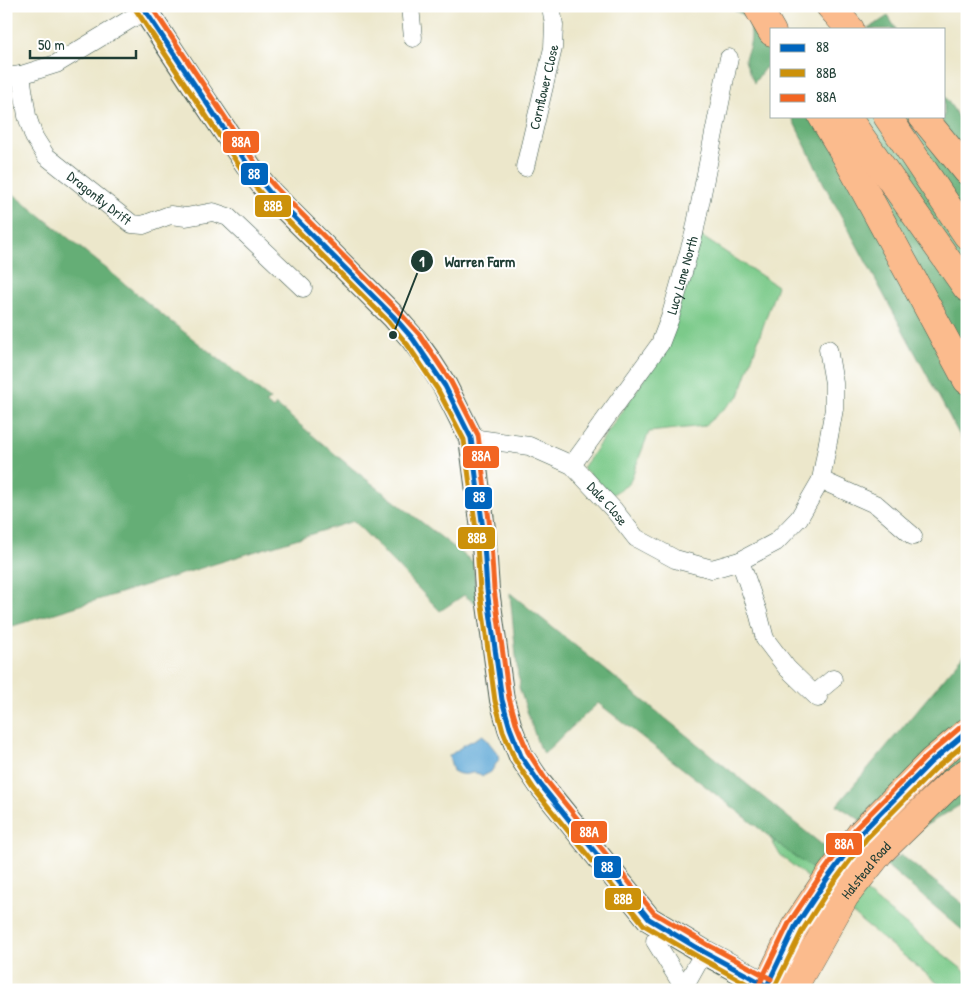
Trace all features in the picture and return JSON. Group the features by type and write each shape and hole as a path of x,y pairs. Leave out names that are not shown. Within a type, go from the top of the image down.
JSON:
{"main road":[{"path":"757,6 770,29"},
{"path":"769,6 784,28"},
{"path":"814,6 828,28"},
{"path":"830,6 849,28"},
{"path":"823,118 967,380"},
{"path":"847,118 967,288"},
{"path":"888,118 967,235"},
{"path":"924,118 967,171"},
{"name":"Halstead Road","path":"775,988 795,926 861,833 931,762 967,732"},
{"name":"Halstead Road","path":"775,988 818,942 845,896 880,852 949,785 967,772"}],"street":[{"path":"410,6 413,38"},
{"name":"Cornflower Close","path":"525,167 553,48 554,25 551,6"},
{"path":"14,76 56,64 143,9 252,171 271,194 393,316 413,339 445,386 471,438 483,529 487,590 502,700 521,756 540,784 649,919 704,952 775,988"},
{"name":"Lucy Lane North","path":"572,465 660,344 670,318 694,234 729,58"},
{"name":"Dragonfly Drift","path":"14,76 34,137 46,156 132,224 143,225 170,215 186,217 213,212 228,217 303,288"},
{"name":"Dale Close","path":"471,438 528,446 572,465 614,510 636,538 675,560 712,569 740,561 776,542 799,518 822,480 834,409 834,383 828,348"},
{"path":"822,480 877,506 913,536"},
{"path":"740,561 758,612 765,639 787,668 817,696 833,679"},
{"path":"655,942 684,989 704,952"}],"green space":[{"path":"734,6 749,6 770,37 770,42 767,45 770,50 770,65 764,69 754,83 745,60 750,42 750,26 741,13 735,11"},
{"path":"888,16 895,28 870,28"},
{"path":"946,99 954,110 967,136 967,449 824,184 792,118 946,118"},
{"path":"6,188 161,314 270,399 266,403 273,409 276,405 353,469 473,562 477,605 464,595 440,611 354,521 6,628"},
{"path":"701,236 777,286 739,396 704,426 649,432 629,484 611,495 583,468 662,353"},
{"path":"510,593 831,852 817,872 791,854 598,703 544,753 539,747 519,687"},
{"path":"967,651 967,801 896,843 837,805"},
{"path":"749,800 967,973 967,990 946,990 780,855"},
{"path":"901,855 967,907 967,934 886,865"}],"water":[{"path":"483,735 498,754 499,759 491,772 483,776 476,773 459,774 453,771 449,756"}],"transit line":[{"name":"88","path":"142,6 252,171 271,194 393,316 413,339 445,386 471,438 483,529 487,590 502,700 521,756 540,784 649,919 704,952 767,986"},
{"name":"88A","path":"151,6 258,167 277,189 419,334 451,382 478,435 490,528 494,589 509,698 517,726 528,752 546,780 654,913 771,979"},
{"name":"88B","path":"136,10 246,176 266,199 388,321 407,344 438,390 464,440 476,530 480,591 495,701 503,731 515,760 534,789 644,925 758,990"},
{"name":"88A","path":"758,987 789,923 855,829 926,757 962,726"},
{"name":"88","path":"765,990 795,927 861,833 931,762 967,732"},
{"name":"88B","path":"773,990 802,931 833,883 867,838 936,768 967,742"}],"place":[{"name":"Warren Farm","path":"393,335"}]}
